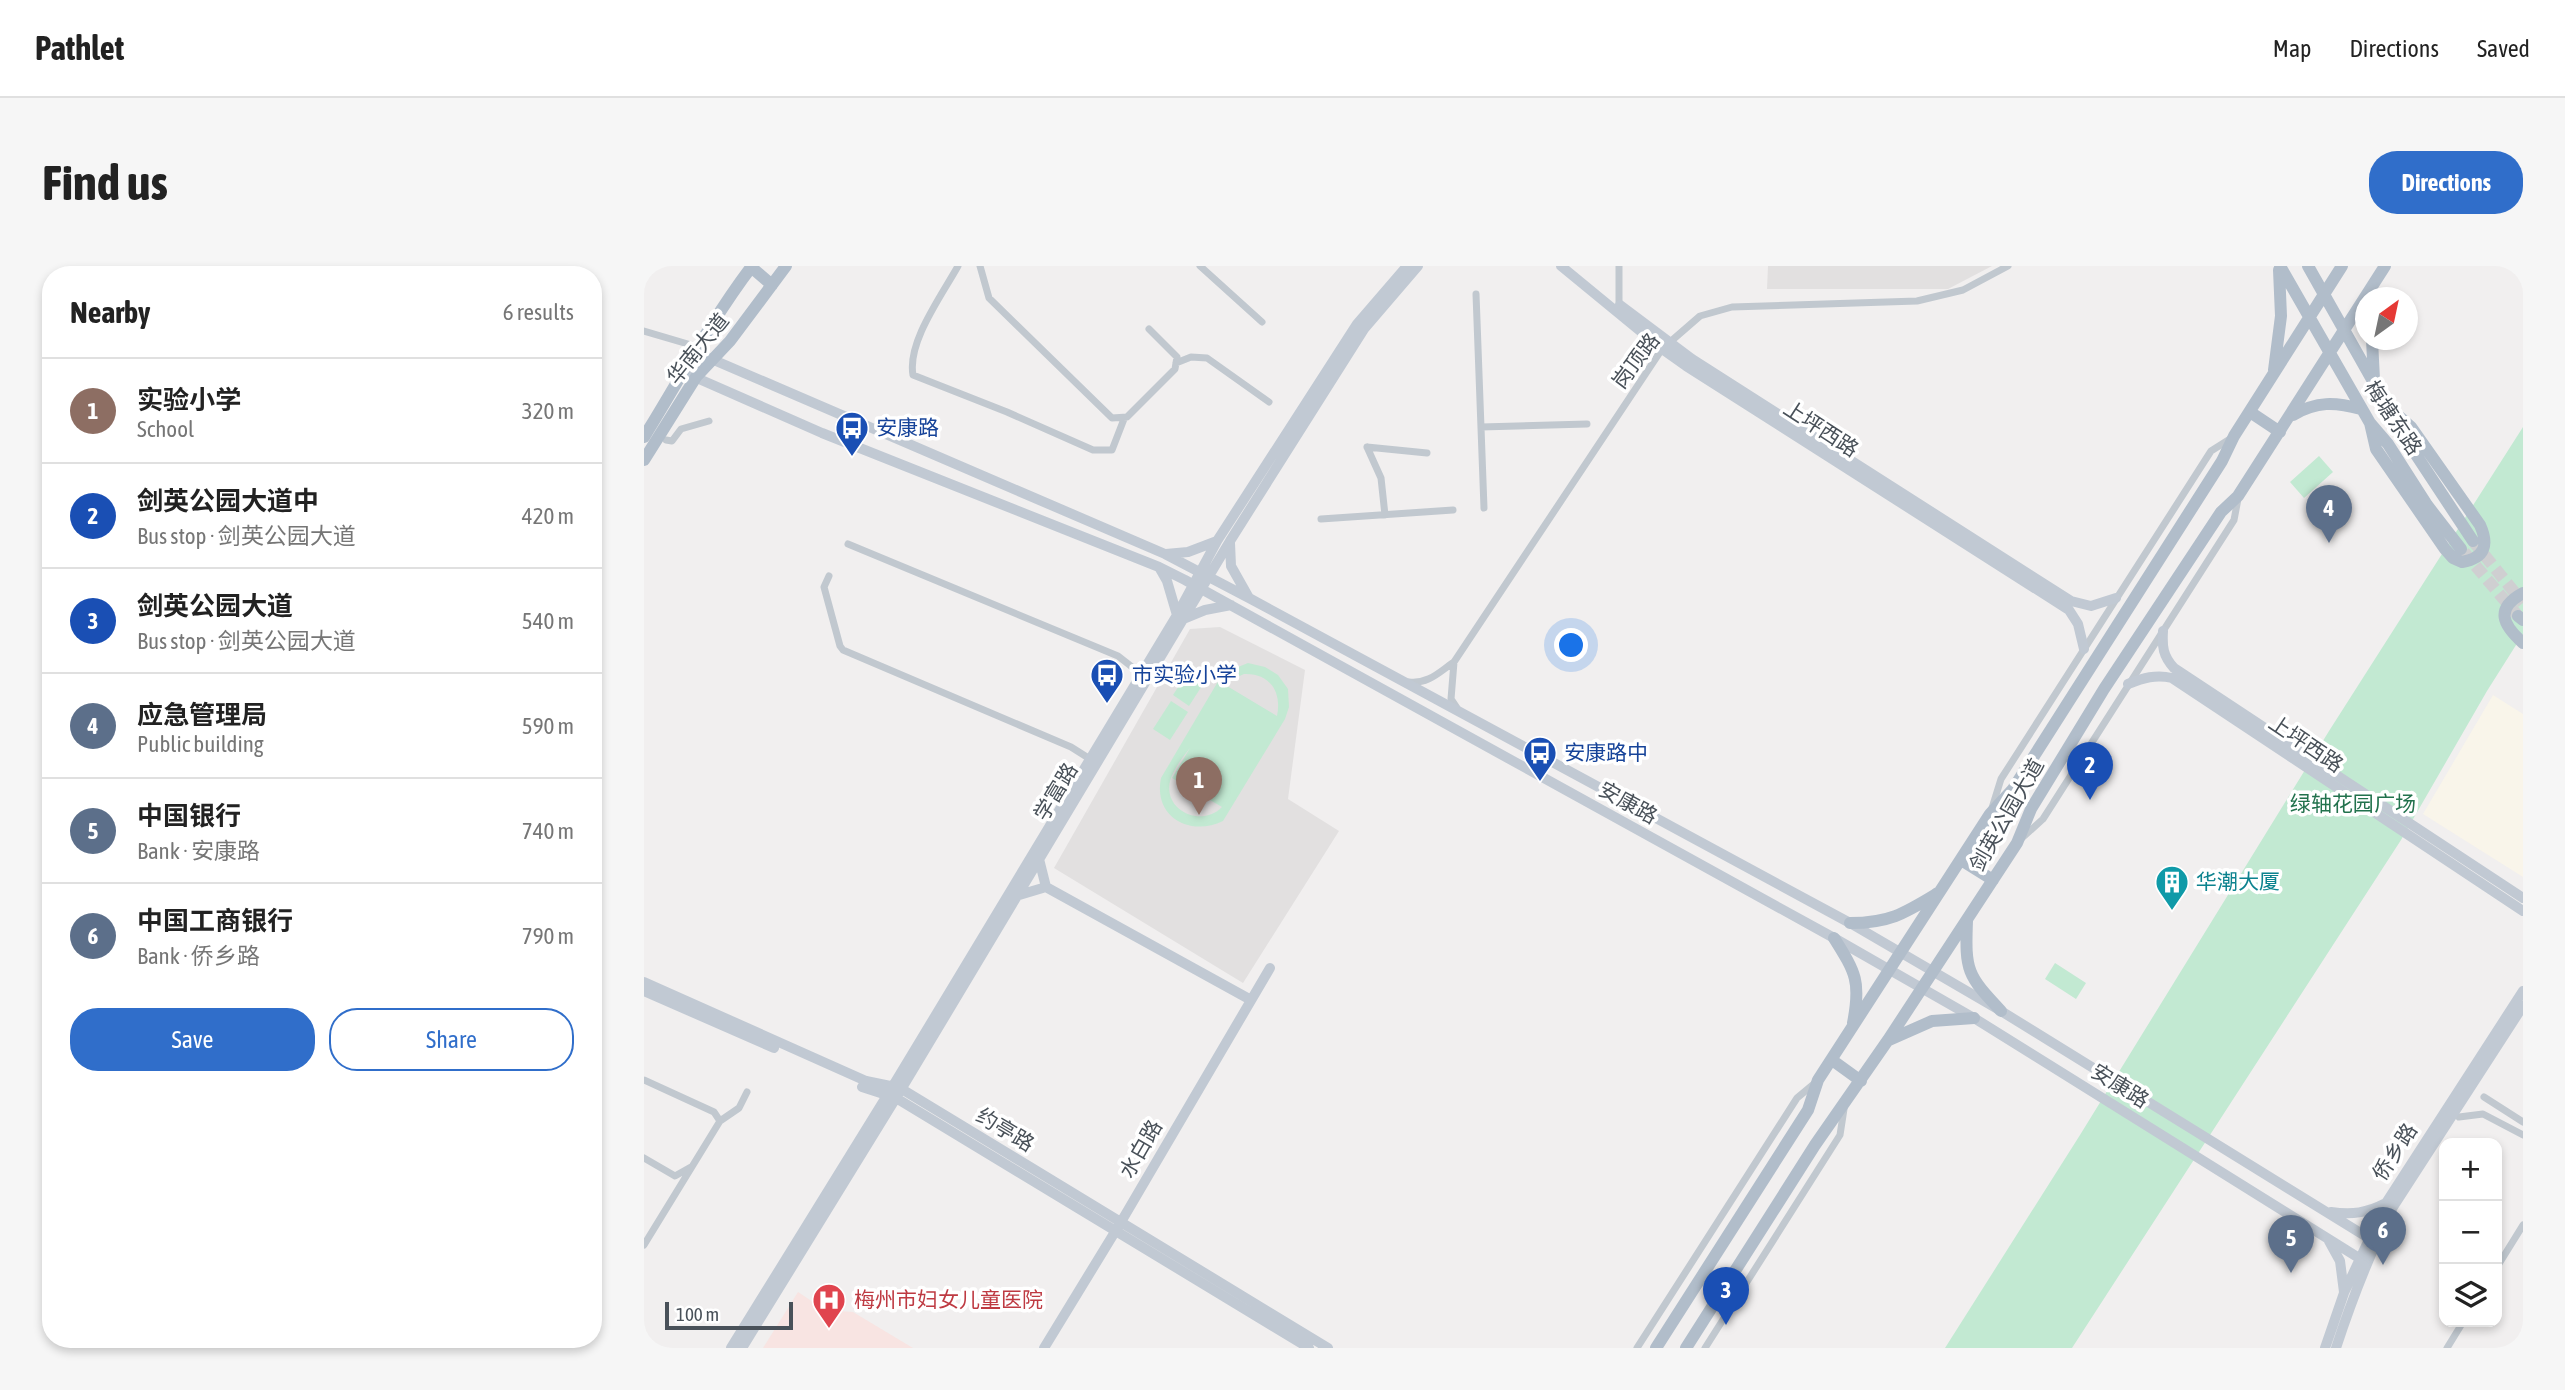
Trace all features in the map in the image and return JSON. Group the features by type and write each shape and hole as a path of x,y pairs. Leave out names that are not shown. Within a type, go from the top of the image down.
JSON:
{"main road":[{"name":"华南大道","path":"644,436 690,375 713,360 730,341 786,266"},
{"path":"2273,376 2281,316 2279,266"},
{"name":"梅塘东路","path":"2279,266 2370,423 2388,444 2427,505 2462,549"},
{"name":"梅塘东路","path":"2308,266 2374,383 2394,412 2401,432 2473,541"},
{"name":"剑英公园大道","path":"1656,1348 1808,1110 1818,1080 1990,814 2013,789 2222,461 2234,436 2342,266"},
{"name":"华南大道","path":"644,460 690,375 697,349 709,326 752,267"},
{"path":"752,267 772,285"},
{"path":"2379,287 2384,268"},
{"name":"剑英公园大道","path":"1686,1348 1815,1145 1934,972 2017,844 2031,809 2104,689 2221,512 2238,496 2384,268"},
{"path":"2372,350 2374,383"},
{"path":"2290,417 2305,408 2330,402 2361,409"},
{"path":"2250,412 2280,432"},
{"path":"2370,423 2376,449 2445,549 2453,558 2462,562 2478,557 2485,548 2486,537 2480,525 2411,427 2394,412"},
{"path":"2523,593 2513,599 2505,610 2504,618 2507,628 2523,643"},
{"path":"1961,860 1993,880"},
{"path":"1850,923 1891,919 1941,891"},
{"path":"1967,921 1967,965 1976,985 2001,1011"},
{"path":"1834,938 1851,965 1858,987 1852,1028"},
{"path":"1888,1040 1932,1021 1974,1018"},
{"path":"1832,1060 1861,1080"}],"street":[{"path":"958,266 922,331 910,361 913,375 1093,450 1112,450 1124,419 1175,369 1177,357 1149,329"},
{"path":"979,266 989,298 1112,418 1124,419"},
{"path":"1200,266 1262,322"},
{"name":"学富路","path":"731,1348 1039,859 1180,617 1204,574 1217,541 1357,324 1407,266"},
{"name":"学富路","path":"742,1348 1141,674 1201,589 1204,574 1230,541 1364,329 1418,266"},
{"name":"上坪西路","path":"1561,266 1666,346 2070,605"},
{"name":"上坪西路","path":"1571,266 1666,346"},
{"path":"1619,266 1619,304"},
{"name":"岗顶路","path":"1454,662 1666,346 1700,316 1732,307 1917,300 1963,290 2008,266"},
{"path":"1476,294 1484,508"},
{"path":"644,331 697,349"},
{"name":"安康路","path":"697,349 713,360 1165,554 1283,616 1850,923 2001,1011 2372,1240"},
{"path":"1176,363 1191,357 1207,358 1269,402"},
{"name":"安康路","path":"690,375 822,433 1159,567 1201,589 1974,1018 2363,1260"},
{"path":"666,440 672,441 681,429 709,421"},
{"path":"1481,427 1587,424"},
{"path":"1990,814 2001,779 2116,598 2211,451 2234,436"},
{"path":"1385,515 1381,478 1367,447 1427,453"},
{"path":"2017,844 2043,819 2234,520 2238,496"},
{"path":"1321,519 1453,510"},
{"path":"1165,554 1188,552 1217,541"},
{"path":"1230,541 1231,566 1249,598"},
{"path":"848,544 1118,656 1141,674"},
{"path":"1159,567 1180,617 1231,605"},
{"path":"829,576 824,587 839,646 843,650 1071,747 1090,759"},
{"path":"2084,649 2070,605 2091,606 2116,598"},
{"path":"1275,630 1283,616"},
{"path":"2128,684 2141,678 2173,673 2162,647 2163,631"},
{"path":"1403,681 1420,683 1439,674 1454,662"},
{"path":"1454,662 1451,699 1461,712"},
{"name":"上坪西路","path":"2173,673 2523,898"},
{"name":"上坪西路","path":"2173,673 2523,911"},
{"path":"1039,859 1046,887"},
{"path":"1016,896 1046,887 1251,1000"},
{"name":"水白路","path":"1044,1348 1269,968"},
{"name":"约亭路","path":"644,982 894,1091 1118,1227 1309,1348"},
{"name":"约亭路","path":"644,991 863,1087 894,1091"},
{"name":"侨乡路","path":"2325,1348 2344,1293 2363,1260 2386,1203 2523,991"},
{"name":"侨乡路","path":"2372,1240 2523,1006"},
{"path":"644,1080 714,1112 720,1121"},
{"path":"1637,1348 1797,1098 1818,1080"},
{"path":"644,1245 720,1121 739,1108 747,1091"},
{"path":"2484,1097 2523,1122"},
{"path":"1705,1348 1840,1135 1845,1104"},
{"path":"2459,1117 2483,1114 2523,1135"},
{"path":"644,1158 675,1175 692,1167"},
{"path":"2327,1212 2362,1213 2386,1203"},
{"path":"2304,1223 2316,1205"},
{"path":"2499,1264 2523,1225"},
{"name":"约亭路","path":"1118,1227 1328,1348"},
{"path":"2325,1236 2340,1261 2344,1293"},
{"name":"侨乡路","path":"2336,1348 2363,1260"},
{"path":"2447,1348 2460,1327"}],"shaded area":[{"path":"1768,266 1992,266 1948,289 1767,289"},
{"path":"1220,627 1305,670 1288,799 1339,831 1243,983 1054,868 1190,629"},
{"path":"2493,695 2523,714 2523,877 2423,814"},
{"name":"梅州市妇女儿童医院","path":"798,1292 825,1310 853,1312 913,1348 763,1348"}],"green space":[{"name":"绿轴花园广场","path":"2523,427 2523,634 2401,840 2072,1348 1945,1348 2329,731"},
{"path":"2319,456 2333,472 2304,498 2290,482"},
{"path":"1248,663 1265,667 1278,675 1288,689 1289,707 1285,719 1223,821 1198,827 1187,825 1168,813 1160,792 1161,778 1223,673","holes":["1244,674 1261,677 1272,686 1278,699 1277,716 1227,686 1231,680","1190,748 1172,778 1222,807 1204,816 1195,816 1178,808 1169,792 1170,781 1174,772"]},
{"path":"1191,667 1207,678 1189,706 1173,695"},
{"path":"1171,701 1188,712 1170,740 1153,729"},
{"path":"2055,963 2086,983 2076,999 2045,979"}],"tunnel":[{"path":"2473,541 2523,603"},
{"path":"2464,552 2518,616"}],"place":[{"name":"安康路","path":"852,458"},
{"name":"应急管理局","path":"2329,543"},
{"name":"市实验小学","path":"1107,705"},
{"name":"安康路中","path":"1540,783"},
{"name":"剑英公园大道中","path":"2090,800"},
{"name":"实验小学","path":"1199,815"},
{"name":"华潮大厦","path":"2172,912"},
{"name":"中国工商银行","path":"2383,1265"},
{"name":"中国银行","path":"2291,1273"},
{"name":"剑英公园大道","path":"1726,1325"},
{"name":"梅州市妇女儿童医院","path":"829,1330"}]}
